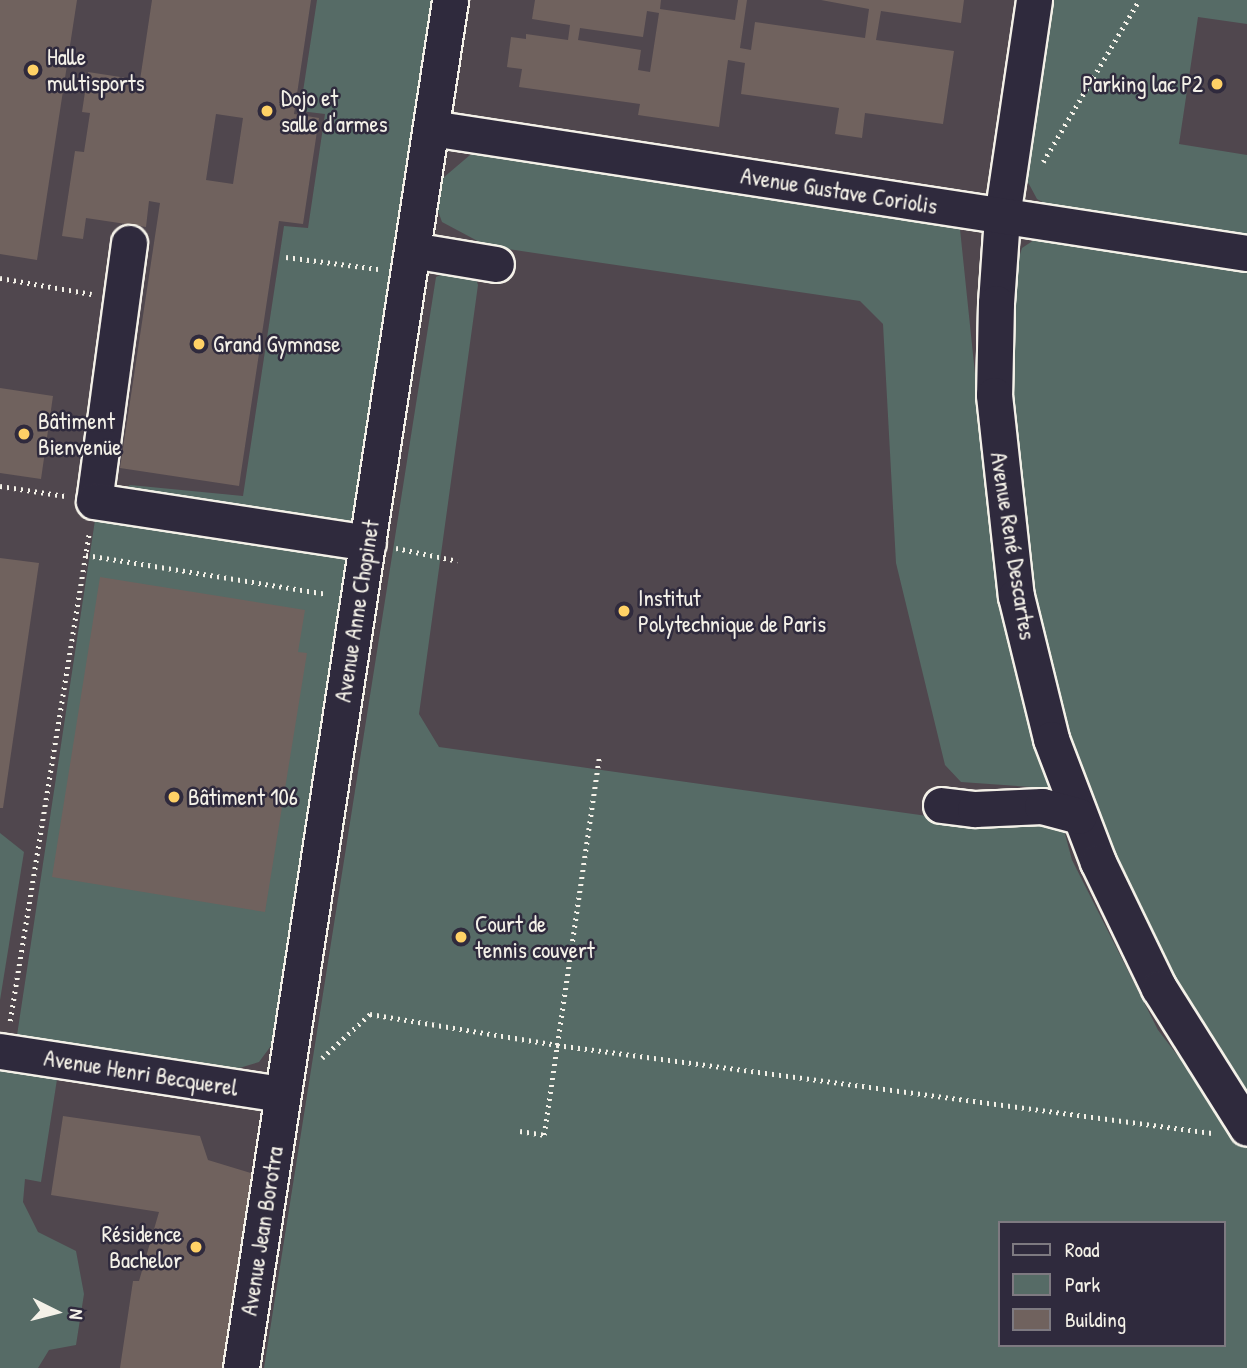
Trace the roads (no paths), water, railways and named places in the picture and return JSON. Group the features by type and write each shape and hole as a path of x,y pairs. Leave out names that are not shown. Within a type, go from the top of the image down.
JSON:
{"street":[{"path":"431,128 450,0"},
{"name":"Avenue René Descartes","path":"1034,0 1002,217 994,395 1000,482 1025,632 1051,739 1079,816 1159,988 1237,1131"},
{"name":"Avenue Gustave Coriolis","path":"431,128 1247,253"},
{"name":"Avenue Anne Chopinet","path":"282,1094 431,128"},
{"path":"130,243 94,501 368,543"},
{"path":"410,262 496,264"},
{"path":"941,806 975,809 1042,806 1079,816"},
{"name":"Avenue Henri Becquerel","path":"2,1052 282,1094"},
{"name":"Avenue Jean Borotra","path":"241,1368 282,1094"}],"place":[{"name":"Halle multisports","path":"33,70"},
{"name":"Parking lac P2","path":"1217,84"},
{"name":"Dojo et salle d'armes","path":"267,111"},
{"name":"Grand Gymnase","path":"199,344"},
{"name":"Bâtiment Bienvenüe","path":"24,434"},
{"name":"Institut Polytechnique de Paris","path":"624,611"},
{"name":"Bâtiment 106","path":"174,797"},
{"name":"Court de tennis couvert","path":"461,937"},
{"name":"Résidence Bachelor","path":"196,1247"}]}
